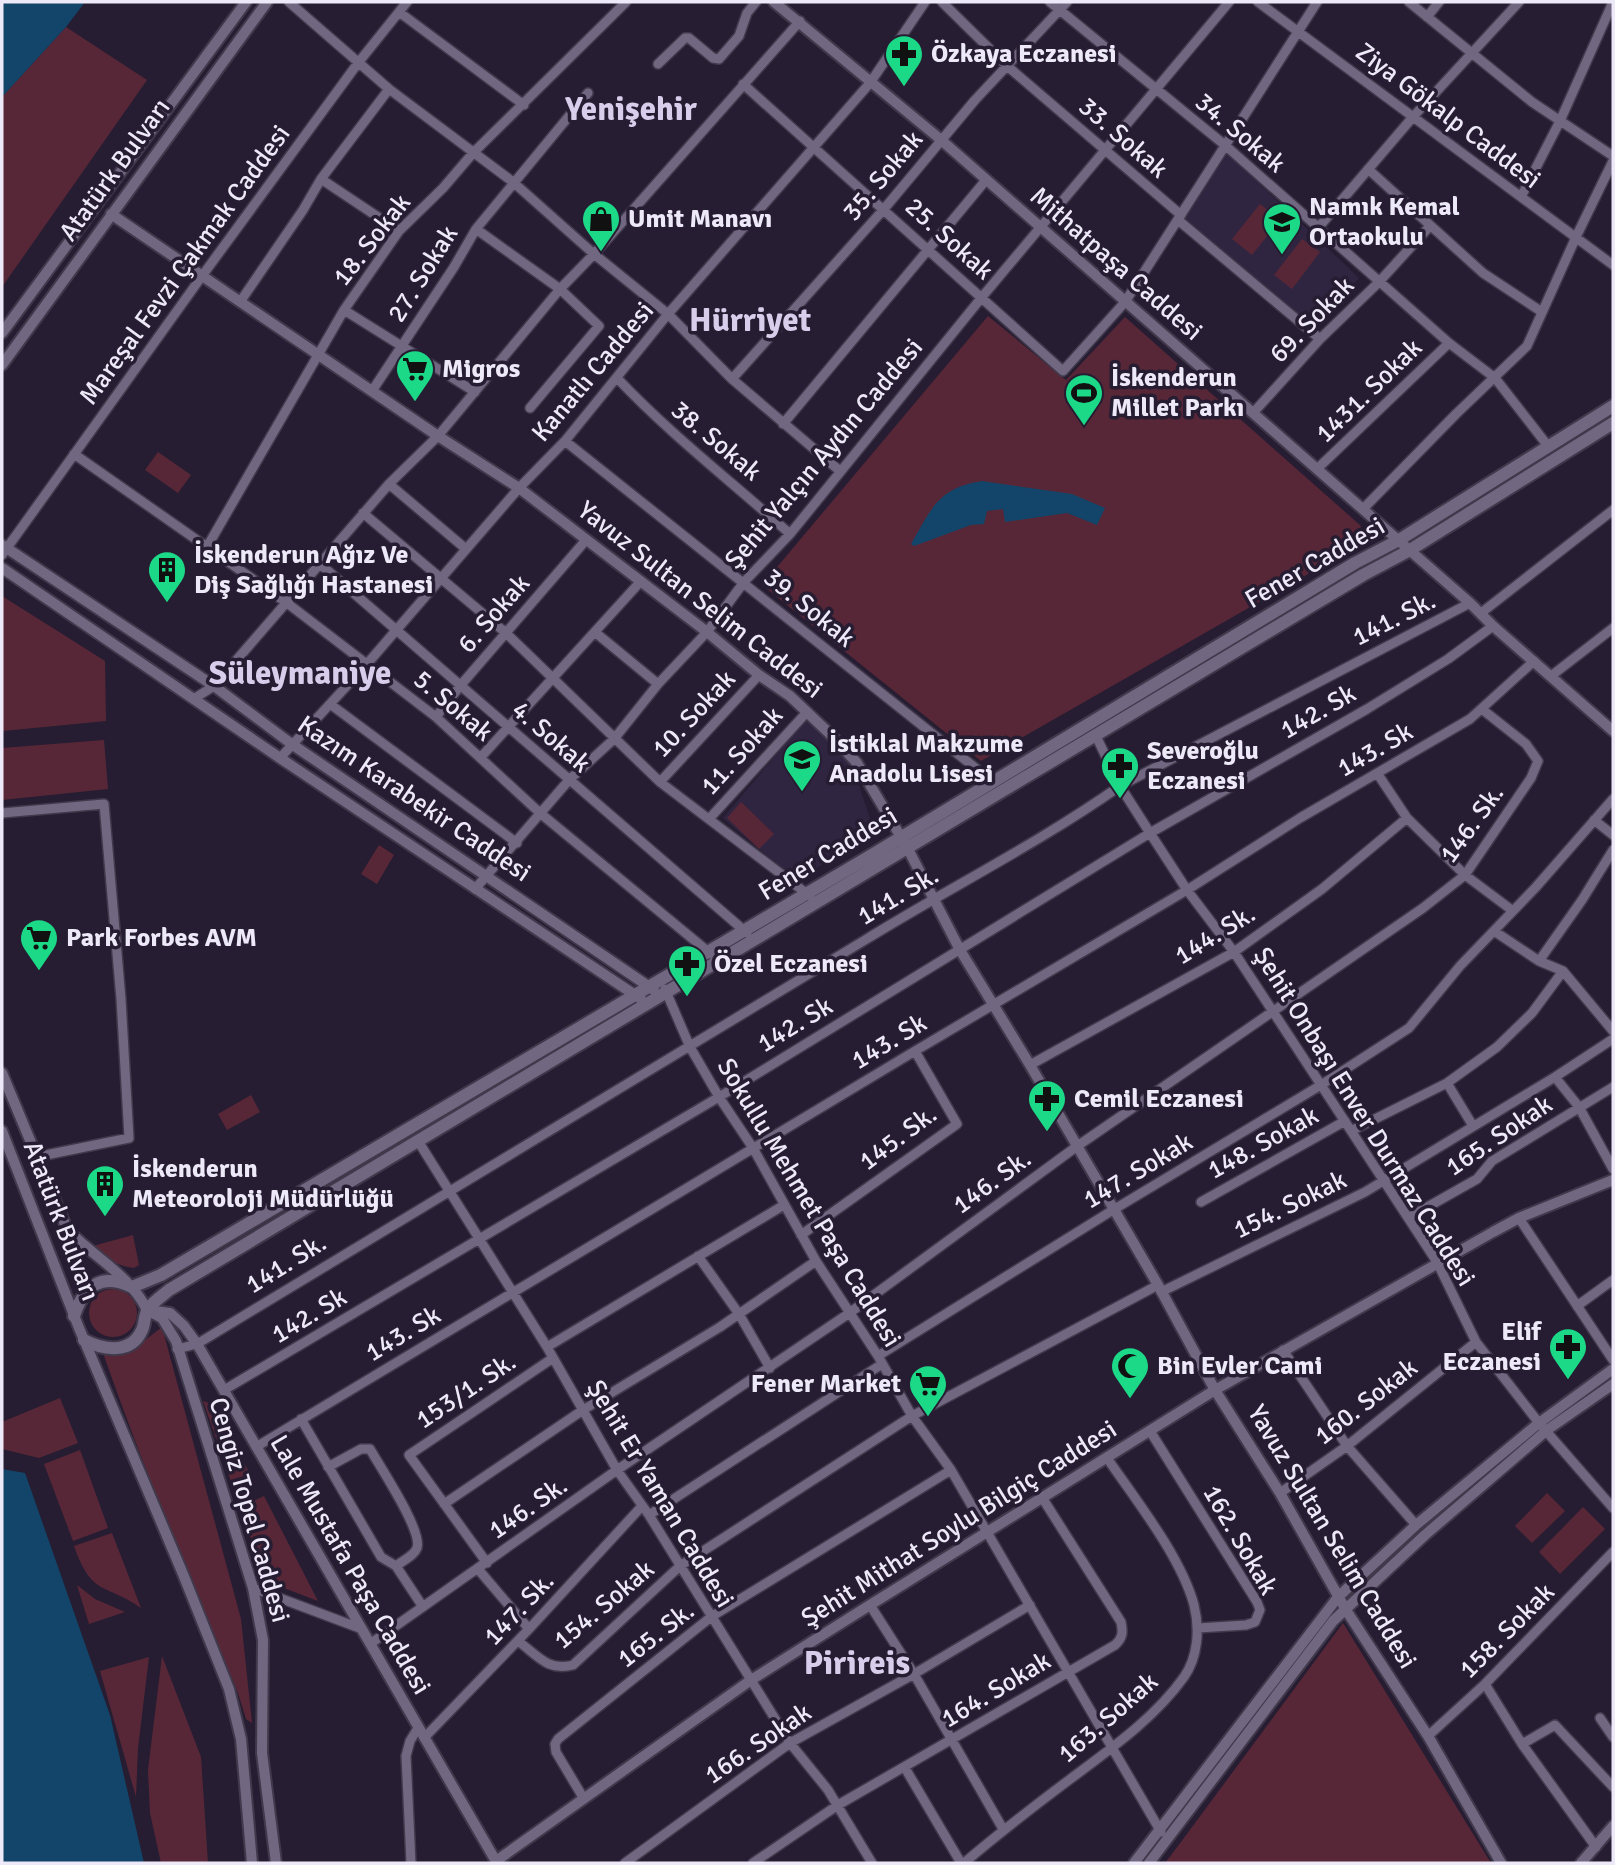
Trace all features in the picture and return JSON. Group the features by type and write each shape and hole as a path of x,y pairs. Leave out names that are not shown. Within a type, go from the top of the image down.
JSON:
{"main road":[{"name":"Fener Caddesi","path":"147,1310 169,1290 820,902 993,782 1355,563 1399,540 1613,406"},
{"name":"Fener Caddesi","path":"132,1287 173,1268 806,894 905,843 1096,736 1363,575 1410,550 1613,423"},
{"path":"132,1287 121,1282 106,1281 95,1284 86,1292 79,1328 109,1349 122,1348 136,1339 142,1331 147,1310"}],"street":[{"name":"Atatürk Bulvarı","path":"2,333 246,2"},
{"name":"Atatürk Bulvarı","path":"2,365 267,2"},
{"path":"289,2 389,89 513,182 594,254 668,314 732,379 840,471"},
{"name":"Mareşal Fevzi Çakmak Caddesi","path":"4,549 358,64 407,2"},
{"path":"658,64 685,38 689,38 713,58 719,59 739,36 747,13 756,2"},
{"name":"Mithatpaşa Caddesi","path":"774,2 940,139 1613,731"},
{"name":"Kanatlı Caddesi","path":"280,758 367,664 519,488 565,441 668,314 870,83 925,2"},
{"name":"33. Sokak","path":"942,2 1006,65 1320,339"},
{"name":"34. Sokak","path":"1050,2 1064,6 1155,89 1226,146 1449,344 1495,377 1548,446"},
{"name":"Şehit Yalçın Aydın Caddesi","path":"475,889 569,780 614,739 658,684 707,632 744,582 790,534 982,297 1228,2"},
{"name":"Ziya Gökalp Caddesi","path":"1258,2 1613,265"},
{"path":"1125,302 1317,2"},
{"path":"1409,2 1532,103 1613,156"},
{"path":"1427,17 1439,2"},
{"path":"1318,228 1412,118 1519,2"},
{"path":"1521,197 1560,121 1613,2"},
{"name":"18. Sokak","path":"207,547 344,310 400,231 620,4"},
{"name":"35. Sokak","path":"732,379 884,209 940,139 1006,65 1064,6"},
{"path":"400,12 524,105"},
{"path":"195,698 214,686 388,484 438,436 560,289 800,21"},
{"name":"25. Sokak","path":"743,83 1063,371 1125,302"},
{"path":"240,302 321,179 389,89"},
{"name":"27. Sokak","path":"372,391 476,229 588,93"},
{"path":"1363,509 1527,346 1613,161"},
{"path":"1368,169 1483,273 1542,312"},
{"path":"321,179 400,231"},
{"path":"783,424 986,180"},
{"name":"Yavuz Sultan Selim Caddesi","path":"111,214 519,488 790,696 856,763 905,843 960,950 1030,1065 1215,1390 1280,1493 1346,1610 1428,1736 1501,1863"},
{"name":"69. Sokak","path":"1253,413 1320,339 1379,282 1430,226"},
{"path":"476,229 560,289 599,326 530,408"},
{"path":"344,310 475,392"},
{"name":"1431. Sokak","path":"1317,469 1449,344"},
{"name":"38. Sokak","path":"617,378 650,412 790,534"},
{"name":"39. Sokak","path":"565,441 993,782"},
{"name":"5. Sokak","path":"74,454 287,603 436,717 540,813 721,961"},
{"path":"388,484 466,549"},
{"path":"1481,613 1613,510"},
{"path":"363,513 506,633 660,782 820,902"},
{"name":"6. Sokak","path":"436,717 586,540"},
{"name":"Kazım Karabekir Caddesi","path":"4,549 214,686 293,745 486,877 655,984 665,994"},
{"name":"4. Sokak","path":"320,564 743,931 758,939"},
{"name":"Kazım Karabekir Caddesi","path":"2,568 280,758 649,1004"},
{"path":"481,757 641,581"},
{"name":"141. Sk.","path":"177,1349 197,1344 448,1189 1081,813 1120,786 1470,603"},
{"name":"142. Sk","path":"224,1390 719,1097 1150,833 1367,709 1448,659 1493,626"},
{"path":"1551,676 1613,628"},
{"path":"596,633 658,684"},
{"name":"143. Sk","path":"256,1447 1483,710 1534,660"},
{"name":"10. Sokak","path":"660,782 760,675"},
{"path":"330,704 517,843"},
{"name":"146. Sk.","path":"370,1644 617,1470 848,1314 1076,1147 1423,908 1465,875 1531,778 1538,761 1526,744 1483,710"},
{"name":"11. Sokak","path":"709,819 807,712"},
{"name":"Şehit Onbaşı Enver Durmaz Caddesi","path":"1096,736 1120,786 1150,833 1187,890 1234,951 1437,1262 1476,1342 1613,1508"},
{"path":"1377,773 1407,818 1465,875 1513,911"},
{"name":"147. Sokak","path":"649,1515 880,1360 1113,1210 1321,1085 1409,1028 1460,966 1613,799"},
{"path":"2,813 104,804 121,999 129,1138 36,1157"},
{"name":"144. Sk.","path":"1030,1065 1234,951 1322,889 1407,818"},
{"path":"1594,820 1613,835"},
{"path":"1539,961 1613,850"},
{"path":"1494,931 1539,961 1563,971 1613,1031"},
{"name":"148. Sokak","path":"1351,1131 1447,1083 1508,1038 1532,1013 1563,971"},
{"name":"Sokullu Mehmet Paşa Caddesi","path":"665,994 690,1046 719,1097 753,1148 816,1261 880,1360 912,1416 951,1470 1167,1839"},
{"name":"154. Sokak","path":"519,1641 552,1666 561,1668 573,1665 680,1566 912,1416 1159,1288 1365,1192 1613,1039"},
{"name":"145. Sk.","path":"801,1235 957,1124 915,1051"},
{"name":"Atatürk Bulvarı","path":"2,1073 67,1229 82,1246 132,1287"},
{"path":"1555,1077 1579,1107 1613,1169"},
{"path":"1447,1083 1473,1126"},
{"name":"165. Sokak","path":"1408,1218 1477,1179 1492,1161 1613,1087"},
{"name":"148. Sokak","path":"1201,1202 1345,1121"},
{"name":"Atatürk Bulvarı","path":"2,1131 79,1328"},
{"name":"Şehit Er Yaman Caddesi","path":"418,1142 547,1347 617,1470 649,1515 790,1743 838,1805 872,1863"},
{"name":"Şehit Mithat Soylu Bilgiç Caddesi","path":"496,1862 751,1681 1215,1390 1519,1218 1613,1180"},
{"path":"547,1347 784,1205"},
{"path":"1519,1218 1613,1360"},
{"path":"698,1256 738,1314 770,1368"},
{"path":"444,1504 583,1410 738,1314 816,1261"},
{"path":"1577,1306 1613,1280"},
{"path":"132,1287 147,1310"},
{"name":"Lale Mustafa Paşa Caddesi","path":"147,1310 170,1313 197,1344 496,1862"},
{"name":"Cengiz Topel Caddesi","path":"147,1310 162,1318 176,1341 253,1588 262,1640 262,1754 276,1863"},
{"path":"79,1328 229,1689 241,1739 252,1863"},
{"name":"160. Sokak","path":"1280,1493 1347,1446 1476,1342"},
{"path":"1283,1350 1347,1446 1416,1525"},
{"name":"153/1. Sk.","path":"530,1629 483,1566 409,1455 553,1358"},
{"path":"1134,1863 1338,1597 1416,1525 1613,1369"},
{"path":"1149,1863 1325,1631 1543,1426 1613,1384"},
{"path":"301,1419 381,1557 396,1566 423,1607"},
{"name":"162. Sokak","path":"1150,1431 1258,1602 1260,1610 1255,1622 1246,1625 1198,1628"},
{"path":"328,1467 361,1449 370,1449 416,1531 417,1548 396,1566"},
{"name":"163. Sokak","path":"962,1863 1003,1829 1114,1747 1154,1711 1185,1676 1195,1652 1198,1628 1194,1605 1182,1575 1107,1458"},
{"name":"165. Sk.","path":"584,1799 556,1752 555,1744 558,1739 711,1617 951,1470"},
{"name":"164. Sokak","path":"753,1863 838,1805 954,1741 1121,1640 1124,1632 1121,1622 1109,1600 1043,1499"},
{"name":"147. Sk.","path":"424,1738 519,1641 642,1506"},
{"name":"158. Sokak","path":"1428,1736 1485,1684 1613,1552"},
{"path":"253,1588 362,1629"},
{"path":"870,1605 954,1741 1003,1829"},
{"name":"166. Sokak","path":"625,1863 790,1743 1030,1605"},
{"path":"1485,1684 1522,1744 1596,1847"},
{"path":"1600,1718 1613,1737"},
{"path":"1522,1744 1555,1726 1613,1787"},
{"path":"411,1863 406,1756 410,1741 418,1728"},
{"path":"905,1769 962,1863"},
{"path":"1581,1863 1613,1826"}],"shaded area":[{"path":"66,27 147,80 2,287 2,97"},
{"name":"Namık Kemal Ortaokulu","path":"1227,153 1359,278 1315,329 1184,218"},
{"path":"1260,204 1280,220 1252,255 1232,239"},
{"path":"1302,239 1320,252 1292,289 1274,275"},
{"name":"İskenderun Millet Parkı","path":"988,316 1066,380 1125,317 1361,526 1355,547 981,761 762,585"},
{"path":"158,452 191,475 178,493 145,470"},
{"path":"2,596 105,661 106,721 3,731"},
{"name":"İstiklal Makzume Anadolu Lisesi","path":"807,718 853,768 873,827 798,882 723,818"},
{"path":"104,740 108,789 2,800 2,748"},
{"path":"741,802 774,834 759,849 727,818"},
{"path":"379,845 394,855 377,884 361,874"},
{"path":"251,1095 260,1112 227,1130 218,1114"},
{"path":"133,1235 139,1265 134,1268 112,1261 93,1246"},
{"path":"113,1289 130,1296 137,1313 130,1330 113,1337 96,1330 89,1313 96,1296"},
{"path":"162,1327 241,1619 252,1723 246,1719 238,1693 151,1482 103,1353 131,1351"},
{"path":"60,1398 78,1443 39,1458 2,1449 2,1422"},
{"path":"203,1401 209,1403 255,1482 234,1490"},
{"path":"80,1450 108,1528 73,1541 44,1464"},
{"path":"1547,1493 1565,1511 1532,1543 1515,1526"},
{"path":"264,1496 318,1601 268,1582 239,1508"},
{"path":"1583,1507 1605,1529 1560,1574 1539,1552"},
{"path":"112,1533 141,1608 93,1581 74,1546"},
{"path":"77,1585 95,1599 125,1612 89,1624"},
{"path":"1343,1623 1491,1863 1165,1863 1181,1842"},
{"path":"162,1656 201,1757 208,1863 161,1863 150,1813 148,1770"},
{"path":"149,1657 138,1748 136,1797 100,1671"}],"water":[{"path":"2,2 85,2 66,27 2,97"},
{"path":"982,481 1072,494 1105,508 1097,525 1067,513 1005,522 1003,509 987,511 984,524 971,525 914,546 911,544 938,502 955,489"},
{"path":"2,1469 25,1473 110,1715 144,1863 2,1863"}],"place":[{"name":"Özkaya Eczanesi","path":"904,88"},
{"name":"Umit Manavı","path":"601,253"},
{"name":"Namık Kemal Ortaokulu","path":"1282,256"},
{"name":"Migros","path":"415,403"},
{"name":"İskenderun Millet Parkı","path":"1084,427"},
{"name":"İskenderun Ağız Ve Diş Sağlığı Hastanesi","path":"167,604"},
{"name":"İstiklal Makzume Anadolu Lisesi","path":"802,793"},
{"name":"Severoğlu Eczanesi","path":"1120,800"},
{"name":"Park Forbes AVM","path":"39,972"},
{"name":"Özel Eczanesi","path":"687,998"},
{"name":"Cemil Eczanesi","path":"1047,1133"},
{"name":"İskenderun Meteoroloji Müdürlüğü","path":"105,1218"},
{"name":"Elif Eczanesi","path":"1568,1381"},
{"name":"Bin Evler Cami","path":"1130,1400"},
{"name":"Fener Market","path":"928,1418"}],"district":[{"name":"Yenişehir","path":"631,109"},
{"name":"Hürriyet","path":"750,320"},
{"name":"Süleymaniye","path":"300,673"},
{"name":"Pirireis","path":"857,1663"}]}
